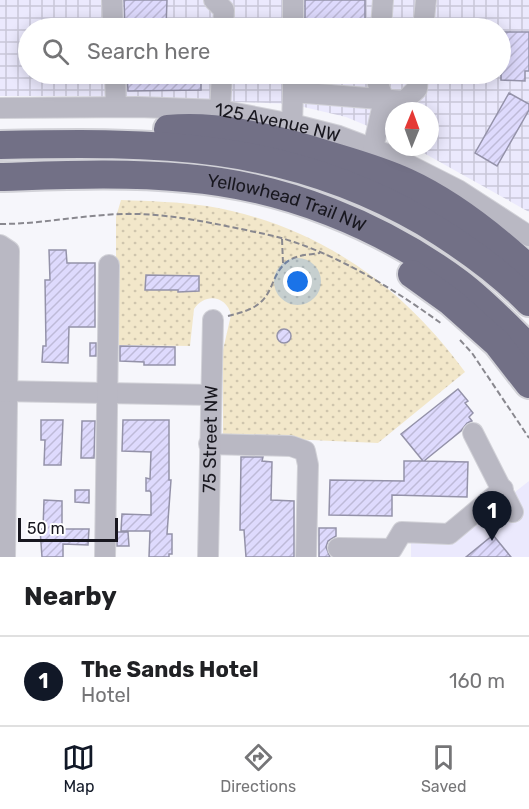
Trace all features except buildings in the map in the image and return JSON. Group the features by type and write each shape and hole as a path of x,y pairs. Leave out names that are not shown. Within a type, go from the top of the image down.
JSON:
{"highway":[{"path":"65,144 172,129 228,131 276,139 344,159 407,183 471,220 529,269"},
{"name":"Yellowhead Trail NW","path":"0,145 165,145 230,153 322,174 388,202 447,236 487,264 529,302"},
{"name":"Yellowhead Trail NW","path":"0,177 66,175 186,178 266,190 316,207 401,246 459,283 494,313 529,348"},
{"path":"66,175 263,205 332,229 375,251 451,303 497,343 529,384"}],"street":[{"path":"112,0 113,18"},
{"path":"214,0 224,10 224,18"},
{"path":"293,0 293,18"},
{"path":"382,18 383,0"},
{"path":"424,18 426,0"},
{"path":"115,84 116,107"},
{"path":"220,110 221,84"},
{"path":"292,124 293,84"},
{"path":"298,84 384,100 404,101 417,89 417,84"},
{"path":"373,148 384,100 378,84"},
{"name":"125 Avenue NW","path":"0,108 116,107 220,110 292,124 339,136 373,148 458,190 529,236"},
{"path":"5,248 5,557"},
{"path":"105,557 109,265"},
{"name":"75 Street NW","path":"208,557 213,321"},
{"path":"4,391 211,395"},
{"path":"473,433 513,512"},
{"path":"210,444 291,446 305,452 308,465 306,557"},
{"path":"338,548 392,549 402,532 449,534 503,489"}],"path":[{"path":"0,224 34,224 122,214 152,215 196,220 282,239 320,253 363,275 445,326"},
{"path":"213,321 243,312 268,294 283,264 282,239"},
{"path":"283,264 295,257 320,253"},
{"path":"459,338 472,353 529,438"}],"shaded area":[{"path":"0,0 529,0 529,212 429,156 439,156 439,102 385,102 385,133 346,117 291,104 81,96 0,96"},
{"path":"121,200 207,206 247,215 284,227 320,243 353,263 384,286 413,312 465,372 378,443 223,436 223,350 231,315 225,304 215,298 209,298 194,309 190,346 116,345 116,217"},
{"path":"529,481 529,557 411,557 411,540 453,541"}],"place":[{"name":"The Sands Hotel","path":"492,541"}]}
